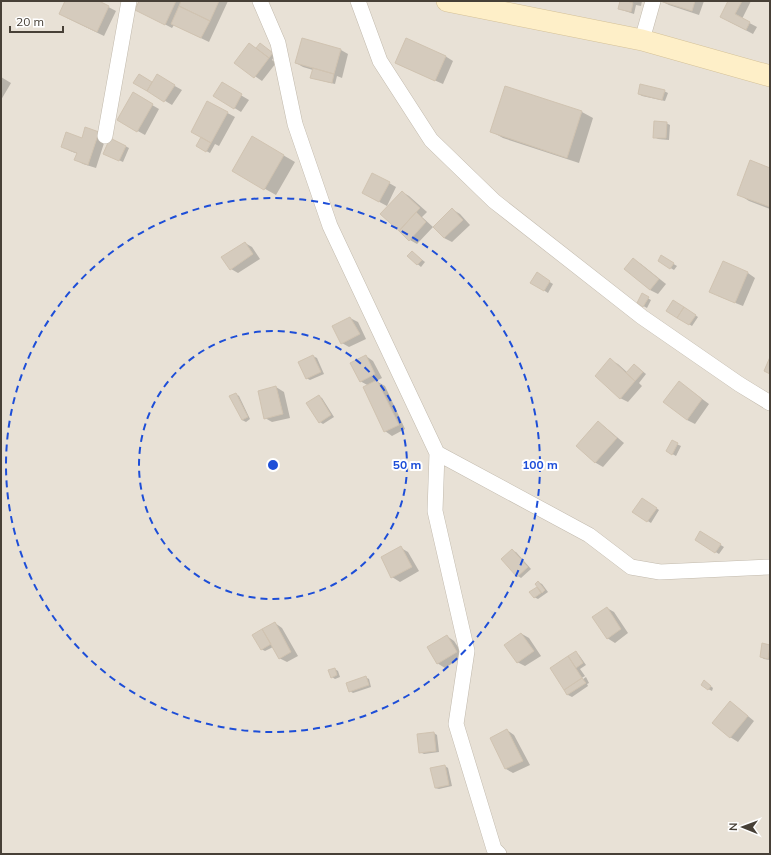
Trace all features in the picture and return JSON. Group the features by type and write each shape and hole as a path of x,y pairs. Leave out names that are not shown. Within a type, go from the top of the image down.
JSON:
{"street":[{"path":"105,136 130,1"},
{"path":"260,1 278,43 295,124 330,226 437,453 435,511 467,651 456,724 494,849 499,854"},
{"path":"358,1 380,61 431,140 494,201 642,317 739,384 770,403"},
{"path":"447,1 642,40 770,76"},
{"path":"642,40 653,1"},
{"path":"437,453 589,536 631,567 660,572 770,567"}],"shaded area":[{"path":"1,1 770,1 770,854 1,854"}],"building":[{"path":"65,1 99,1 109,6 97,32 59,14"},
{"path":"139,1 176,1 165,25 135,10"},
{"path":"181,1 219,1 210,21 179,6"},
{"path":"620,1 633,3 631,12 618,9"},
{"path":"660,1 695,1 692,11"},
{"path":"728,1 742,1 735,14 750,22 746,30 720,17"},
{"path":"179,6 210,21 201,38 171,24"},
{"path":"302,38 341,49 334,74 295,63"},
{"path":"406,38 446,56 435,81 395,63"},
{"path":"249,43 269,58 254,78 234,63"},
{"path":"260,43 273,53 269,58 256,48"},
{"path":"313,68 334,74 332,83 310,78"},
{"path":"139,74 152,82 147,91 133,83"},
{"path":"157,74 175,85 164,102 147,91"},
{"path":"222,82 242,94 234,109 213,96"},
{"path":"640,84 665,90 662,100 638,94"},
{"path":"505,86 582,111 567,158 490,132"},
{"path":"133,92 153,104 137,132 117,120"},
{"path":"207,101 228,112 211,143 191,132"},
{"path":"654,121 667,122 666,138 653,138"},
{"path":"85,127 99,132 88,165 74,160 77,153 61,147 66,132 82,138"},
{"path":"252,136 284,155 264,190 232,171"},
{"path":"201,137 211,143 206,152 196,146"},
{"path":"110,138 126,146 119,161 103,154"},
{"path":"750,160 770,168 770,207 737,195"},
{"path":"372,173 390,182 379,202 362,193"},
{"path":"402,191 420,208 399,231 380,214"},
{"path":"452,208 463,220 444,238 433,227"},
{"path":"416,212 426,222 409,241 399,231"},
{"path":"245,242 253,254 230,270 221,257"},
{"path":"412,251 422,260 417,265 407,256"},
{"path":"661,255 674,263 670,269 658,261"},
{"path":"633,258 659,279 650,290 624,269"},
{"path":"723,261 748,272 735,303 709,292"},
{"path":"537,272 550,281 544,291 530,283"},
{"path":"642,293 649,297 643,307 637,303"},
{"path":"673,300 684,307 677,318 666,311"},
{"path":"684,307 696,315 689,325 677,318"},
{"path":"350,317 360,334 341,344 332,326"},
{"path":"313,355 321,372 306,379 298,362"},
{"path":"366,355 375,374 360,382 350,363"},
{"path":"770,357 770,374 764,371"},
{"path":"610,358 635,381 620,399 595,376"},
{"path":"634,364 643,372 635,381 626,373"},
{"path":"377,380 399,425 384,432 363,387"},
{"path":"679,381 702,399 687,420 663,402"},
{"path":"276,386 283,414 264,419 258,391"},
{"path":"236,393 248,417 242,420 229,396"},
{"path":"319,395 331,415 319,423 306,403"},
{"path":"598,421 617,438 595,463 576,446"},
{"path":"672,440 678,443 672,455 666,451"},
{"path":"642,498 657,508 647,522 632,512"},
{"path":"700,531 721,544 715,553 695,540"},
{"path":"401,546 412,567 391,578 381,557"},
{"path":"512,549 528,567 517,577 501,559"},
{"path":"538,581 545,590 542,593 535,584"},
{"path":"537,587 541,593 534,598 529,592"},
{"path":"607,607 621,629 607,639 592,617"},
{"path":"275,622 291,652 279,659 262,629"},
{"path":"262,629 271,644 261,650 252,635"},
{"path":"521,633 534,651 517,663 504,645"},
{"path":"447,635 457,652 437,664 427,647"},
{"path":"762,643 770,645 768,659 760,657"},
{"path":"576,651 583,663 576,668 568,656"},
{"path":"568,656 582,678 564,690 550,668"},
{"path":"335,668 337,675 331,678 328,670"},
{"path":"366,676 369,685 349,692 346,683"},
{"path":"582,678 586,683 567,695 564,690"},
{"path":"704,680 711,686 708,690 701,685"},
{"path":"730,701 748,716 730,738 712,723"},
{"path":"507,729 523,761 505,769 490,738"},
{"path":"434,732 436,751 419,753 417,734"},
{"path":"445,765 449,785 435,788 430,768"}]}
